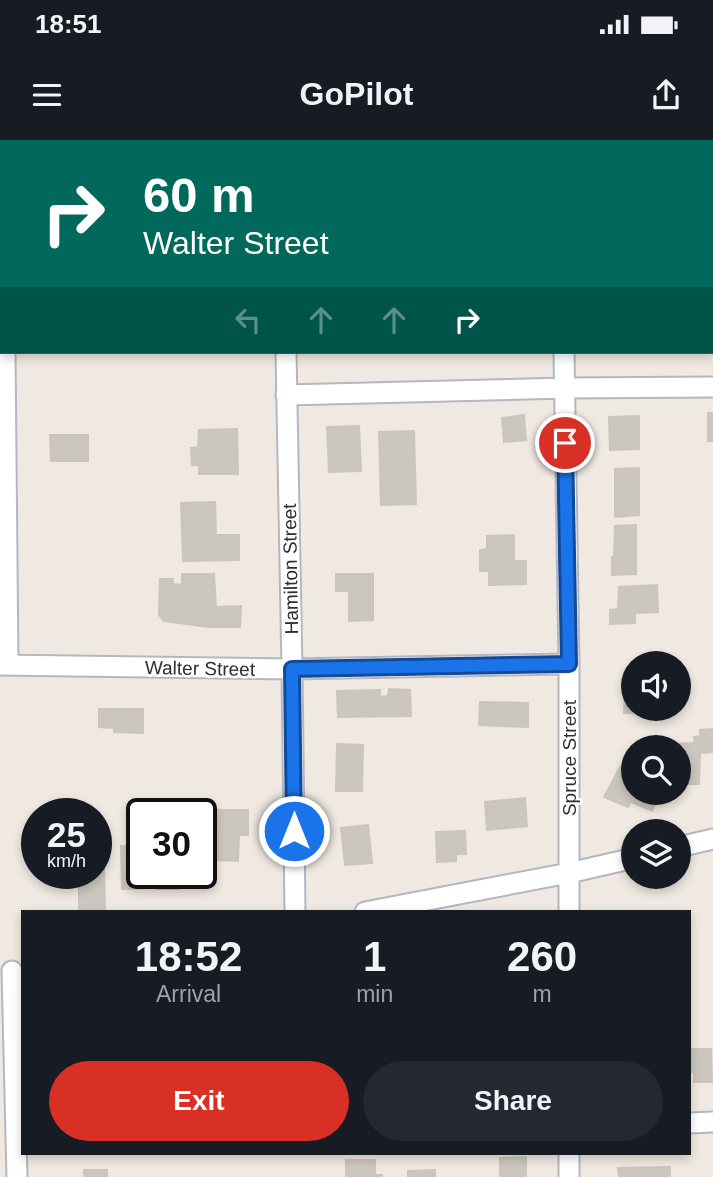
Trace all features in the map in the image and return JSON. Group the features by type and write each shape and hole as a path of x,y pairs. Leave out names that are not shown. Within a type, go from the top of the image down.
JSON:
{"street":[{"path":"4,665 5,354"},
{"name":"Hamilton Street","path":"286,354 295,910"},
{"name":"Spruce Street","path":"564,354 569,664 569,910"},
{"path":"286,396 565,388 713,387"},
{"name":"Walter Street","path":"4,665 292,669 569,664"},
{"path":"691,844 713,839"},
{"path":"375,910 621,861"},
{"path":"12,971 17,1177"},
{"path":"691,1123 713,1122"},
{"path":"569,1155 569,1177"}],"building":[{"path":"708,413 713,413 713,441 708,441"},
{"path":"524,415 526,440 504,442 502,418"},
{"path":"639,416 639,449 610,450 609,417"},
{"path":"359,426 361,471 329,472 327,427"},
{"path":"237,429 238,474 199,474 199,465 192,465 191,448 198,447 199,430"},
{"path":"414,431 416,504 381,505 379,432"},
{"path":"50,435 88,435 88,461 51,461"},
{"path":"639,468 639,515 615,517 615,469"},
{"path":"215,502 216,535 239,535 239,560 183,561 181,503"},
{"path":"636,525 636,574 612,575 615,526"},
{"path":"514,535 514,561 526,561 526,584 489,585 489,571 480,571 480,550 487,549 487,536"},
{"path":"182,574 214,574 216,607 241,606 240,627 209,627 164,621 159,615 160,579 173,579 173,584 182,585"},
{"path":"336,574 373,574 373,620 349,621 349,591 336,591"},
{"path":"657,585 658,612 635,613 635,623 610,624 610,610 618,609 619,587"},
{"path":"389,689 410,690 411,716 338,717 337,691 380,690 380,697 388,696"},
{"path":"480,702 528,703 528,727 479,725"},
{"path":"99,709 143,709 143,733 114,732 114,728 99,727"},
{"path":"713,729 713,752 700,753 699,784 691,784 691,743 695,743 694,737 700,736 700,730"},
{"path":"337,744 363,745 362,791 336,791"},
{"path":"620,767 621,767 621,804 604,797"},
{"path":"525,798 527,826 487,830 485,802"},
{"path":"638,805 655,805 652,811"},
{"path":"217,810 248,810 248,835 239,835 238,861 217,860"},
{"path":"368,825 372,863 345,865 341,828"},
{"path":"465,831 466,854 456,854 456,861 437,862 436,832"},
{"path":"121,846 126,846 126,889 122,889"},
{"path":"79,889 104,889 105,910 79,910"},
{"path":"691,1049 711,1049 712,1082 694,1082 694,1072 691,1072"},
{"path":"526,1157 526,1177 500,1177 500,1158"},
{"path":"346,1160 375,1160 375,1175 382,1177 346,1176"},
{"path":"670,1167 670,1177 619,1177 618,1168"},
{"path":"84,1170 107,1170 107,1177 84,1177"},
{"path":"435,1170 435,1177 408,1177 408,1171"}],"route":[{"path":"294,831 292,669 569,664 565,443"}]}
